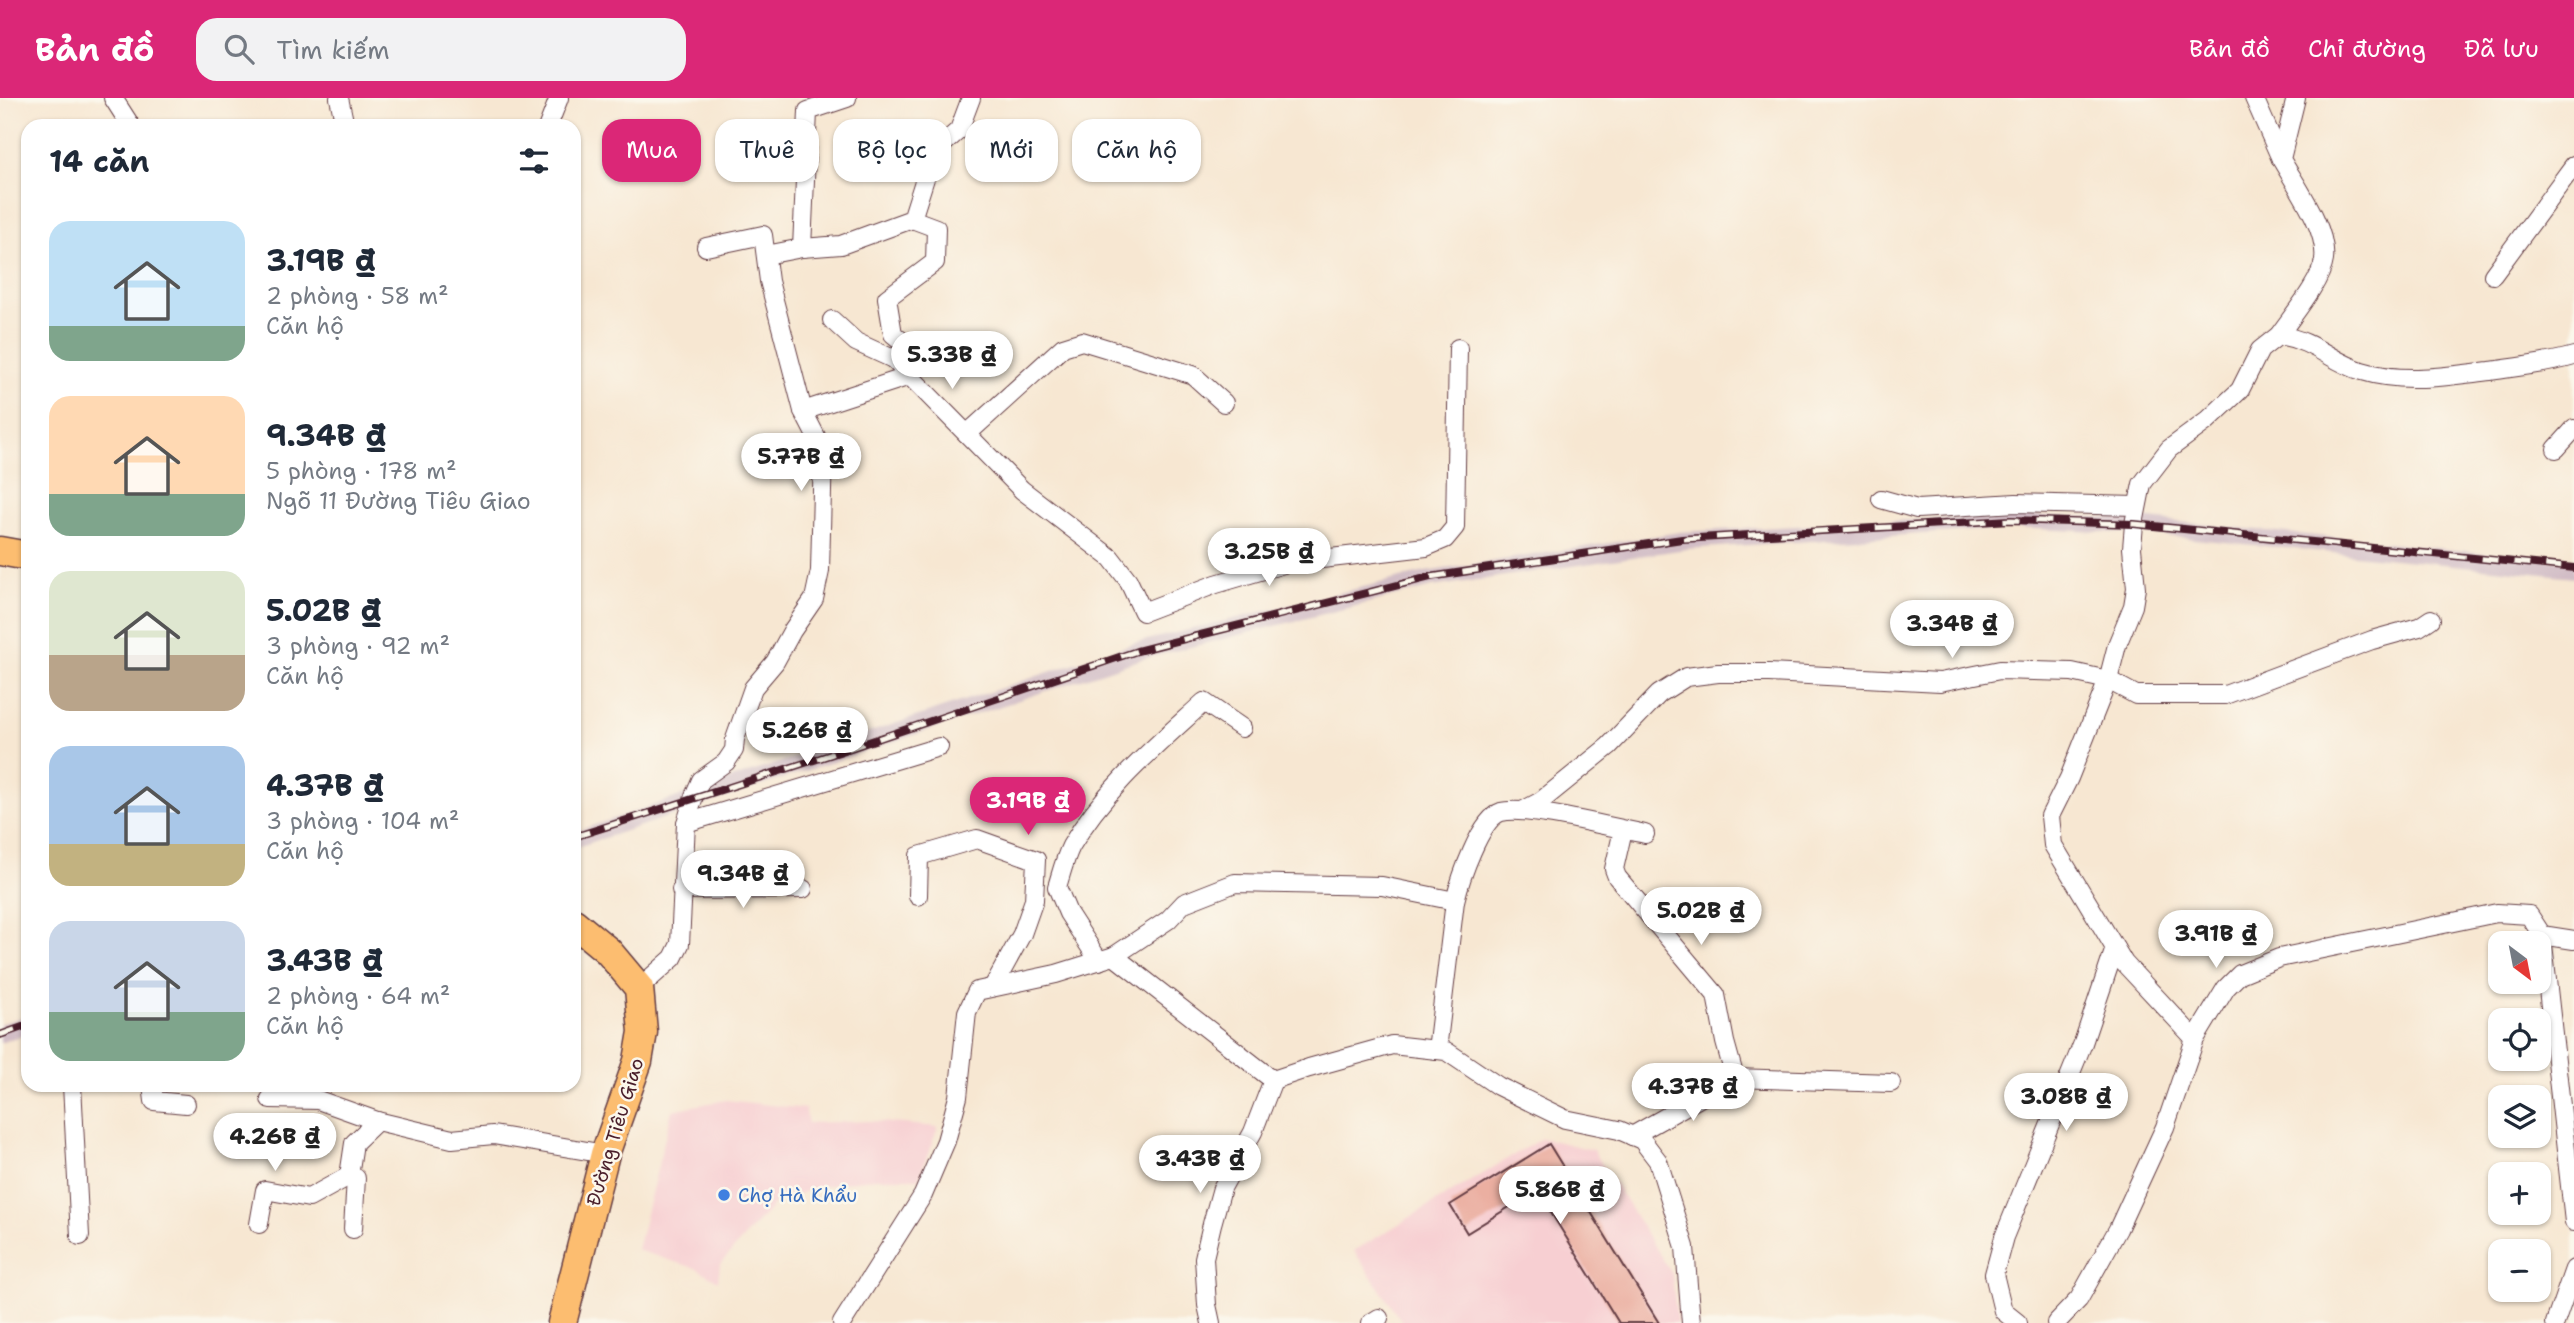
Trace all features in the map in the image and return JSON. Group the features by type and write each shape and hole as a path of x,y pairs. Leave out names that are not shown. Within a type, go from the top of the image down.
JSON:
{"highway":[{"path":"0,551 21,555"},
{"path":"581,929 608,951 639,988"},
{"name":"Đường Tiêu Giao","path":"562,1323 605,1154 638,1061 643,1032 639,988"}],"street":[{"path":"113,98 126,119"},
{"path":"339,98 344,119"},
{"path":"551,119 559,98"},
{"path":"802,248 808,111 847,98"},
{"path":"912,219 933,153 959,130 971,98"},
{"path":"2195,1039 2124,963 2053,845 2050,816 2069,778 2108,680 2117,645 2133,606 2136,588 2132,548 2142,484 2169,449 2207,421 2240,390 2260,350 2279,335 2319,274 2324,259 2316,222 2281,159 2253,98"},
{"path":"2281,159 2295,98"},
{"path":"2493,275 2574,165"},
{"path":"766,256 802,248 842,245 912,219 936,228 935,262 887,298 893,334 909,347 892,359"},
{"path":"639,988 673,958 680,944 686,823 701,780 726,762 734,750 735,739 753,688 775,662 814,599 820,571 823,450 803,411 769,281 763,235 706,247"},
{"path":"832,320 856,342 892,359 1022,490 1111,558 1128,579 1143,612 1216,584 1287,563 1426,547 1446,539 1455,527 1458,348"},
{"path":"2279,335 2298,338 2360,370 2392,377 2429,378 2523,366 2574,356"},
{"path":"967,434 1063,347 1082,341 1193,375 1224,403"},
{"path":"803,411 910,376"},
{"path":"2556,449 2574,429"},
{"path":"1881,499 1917,509 2016,503 2137,506"},
{"path":"1524,810 1541,801 1609,747 1660,695 1686,677 1718,673 1769,673 1940,682 2000,670 2071,672 2108,680 2136,695 2225,695 2372,640 2419,626 2431,619"},
{"path":"1242,728 1204,702 1144,756 1113,789 1071,847 1056,887 1068,913 1107,958 1273,1080"},
{"path":"686,823 939,747"},
{"path":"1437,1050 1455,901 1460,880 1485,824 1499,812 1524,810 1645,834"},
{"path":"1623,830 1614,869 1617,877 1716,995 1724,1042 1734,1077"},
{"path":"918,896 919,856 978,839 1036,860 1034,900 1022,934 993,987"},
{"path":"842,1323 923,1195 946,1141 958,1097 967,1012 977,991 1056,974 1107,958 1168,920 1184,903 1235,883 1382,886 1455,901"},
{"path":"681,890 803,889"},
{"path":"1034,900 1061,897"},
{"path":"2056,1323 2079,1299 2118,1229 2165,1128 2195,1039 2226,988 2240,974 2279,958 2497,913 2529,915 2539,931"},
{"path":"2552,937 2574,940"},
{"path":"2018,1323 2003,1311 1994,1274 2004,1237 2083,1043 2115,948"},
{"path":"2549,994 2574,1222"},
{"path":"1273,1080 1392,1045 1446,1051 1498,1086 1565,1119 1619,1130 1642,1140 1658,1161 1685,1247 1691,1323"},
{"path":"1632,1136 1734,1077 1891,1083"},
{"path":"1211,1323 1203,1258 1222,1188 1253,1132 1273,1080"},
{"path":"72,1092 80,1236"},
{"path":"152,1092 153,1101 186,1104"},
{"path":"270,1099 318,1100 377,1121 452,1139 493,1135 605,1154"},
{"path":"349,1176 354,1143 377,1121"},
{"path":"258,1224 265,1190 309,1198 349,1176 356,1178 353,1229"},
{"path":"2555,1323 2574,1269"}],"shaded area":[{"path":"2011,515 2139,518 2574,562 2574,577 2145,534 2015,528 1686,549 1432,587 1142,659 581,846 581,830 1135,643 1425,572 1680,532"},
{"path":"21,1017 21,1036 0,1043 0,1024"},
{"name":"Chợ Hà Khẩu","path":"726,1100 805,1109 808,1123 870,1121 938,1127 919,1178 874,1178 818,1187 776,1202 720,1264 718,1281 698,1269 637,1250 672,1110"},
{"path":"1542,1138 1593,1150 1672,1274 1677,1323 1403,1323 1354,1251"}],"building":[{"path":"1549,1144 1659,1323 1619,1323 1537,1190 1467,1233 1450,1205"}],"railway":[{"path":"581,835 839,752 1137,651 1430,577 1682,539 2011,520 2134,524 2574,568"},
{"path":"0,1035 21,1028"}],"place":[{"name":"Chợ Hà Khẩu","path":"724,1195"}]}
